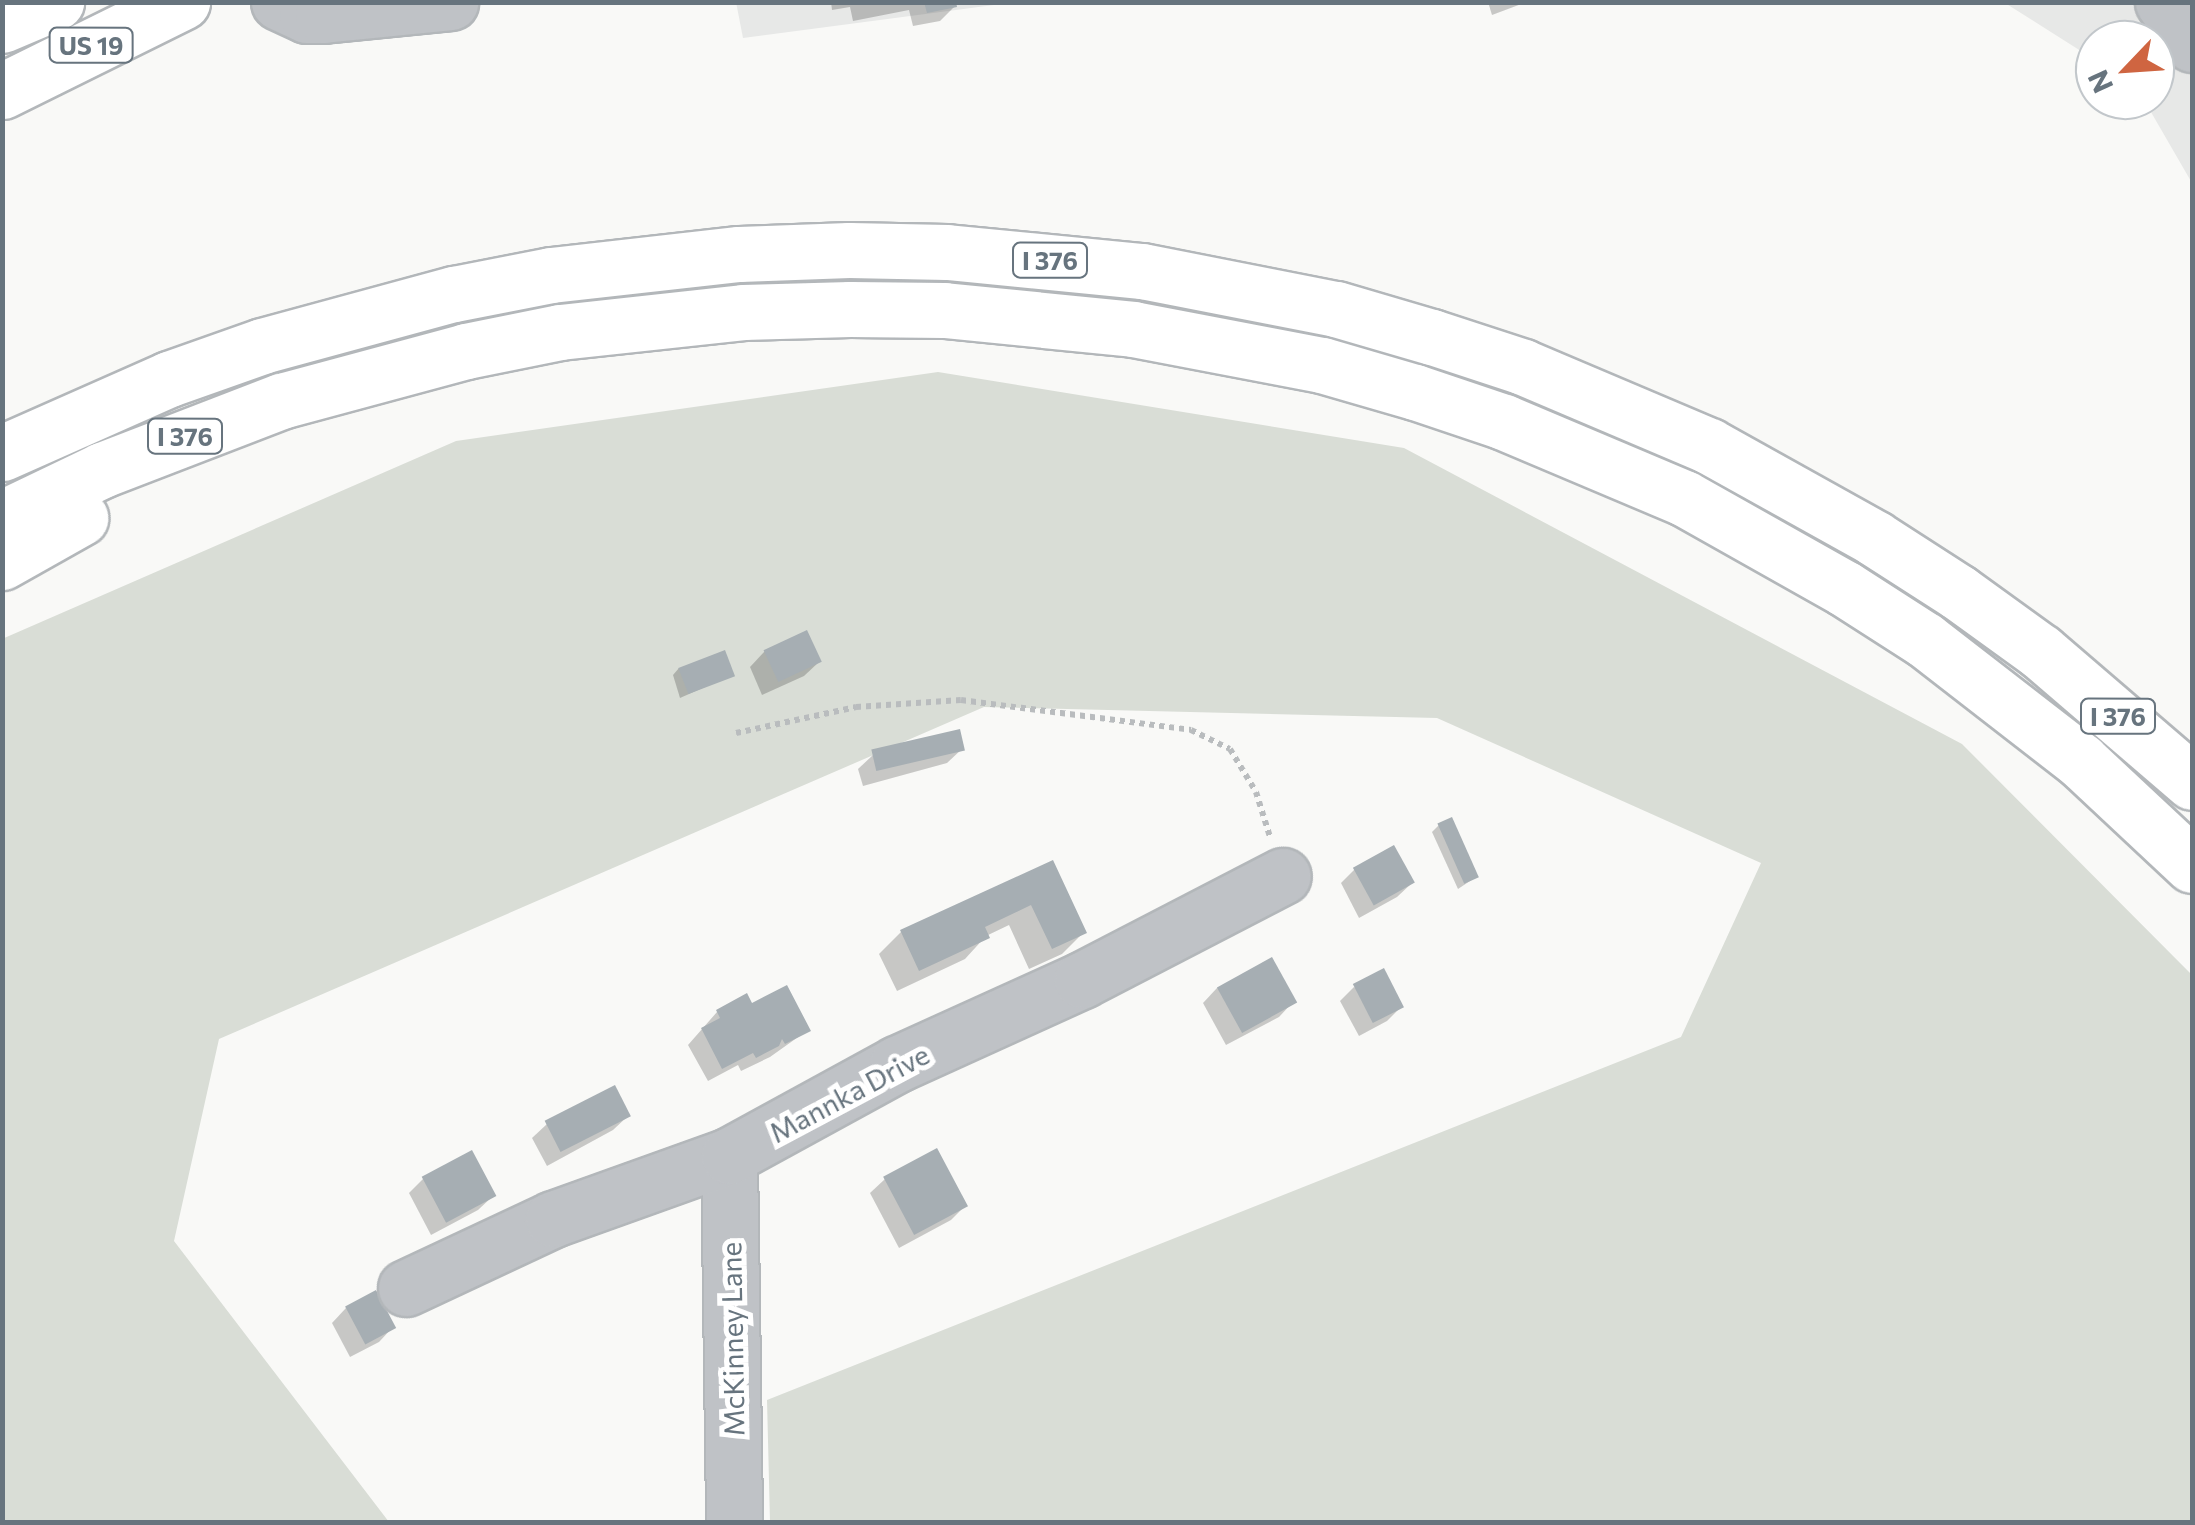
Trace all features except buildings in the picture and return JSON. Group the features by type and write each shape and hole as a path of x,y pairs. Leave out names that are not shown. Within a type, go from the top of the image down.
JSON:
{"main road":[{"name":"US 19","path":"2,25 56,2"},
{"name":"US 19","path":"2,91 182,2"},
{"name":"I 376","path":"2,453 169,379 262,346 454,294 551,275 740,254 849,250 946,252 1142,271 1336,309 1432,337 1540,374 1709,446 1874,538 1958,592 2041,652 2192,782"},
{"name":"I 376","path":"2,518 190,434 374,374 560,332 743,312 850,309 1035,317 1150,332 1322,365 1504,422 1684,498 1892,619 2005,698 2150,822 2192,865"},
{"path":"2,562 146,482 374,374"}],"street":[{"path":"278,2 307,15 323,15 450,2"},
{"path":"2163,2 2192,44"},
{"name":"Mannka Drive","path":"406,1288 553,1219 729,1156 897,1064 1082,980 1283,876"},
{"name":"McKinney Lane","path":"729,1156 734,1522"}],"path":[{"path":"736,732 856,706 961,700 1191,730 1230,750 1256,792 1283,876"}],"shaded area":[{"path":"736,2 1009,3 743,38"},
{"path":"2005,3 2192,3 2192,183 2156,120 2175,120 2175,20 2075,20 2075,47"},
{"path":"938,372 1404,448 1962,744 2192,975 2192,1522 770,1522 767,1400 1681,1037 1761,863 1437,718 984,707 219,1039 174,1241 389,1522 3,1522 2,639 456,441"}]}
